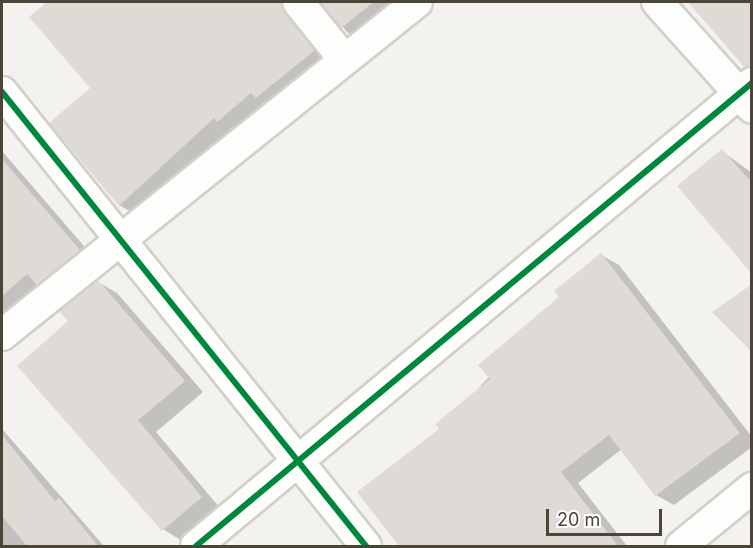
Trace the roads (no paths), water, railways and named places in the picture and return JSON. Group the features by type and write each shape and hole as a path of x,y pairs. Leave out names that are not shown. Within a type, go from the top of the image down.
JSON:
{"street":[{"path":"298,2 344,59"},
{"path":"2,335 116,240 417,2"},
{"path":"196,546 297,458 747,95 657,2"},
{"path":"2,92 116,240 297,458 366,546"},
{"path":"681,546 752,488"}]}
